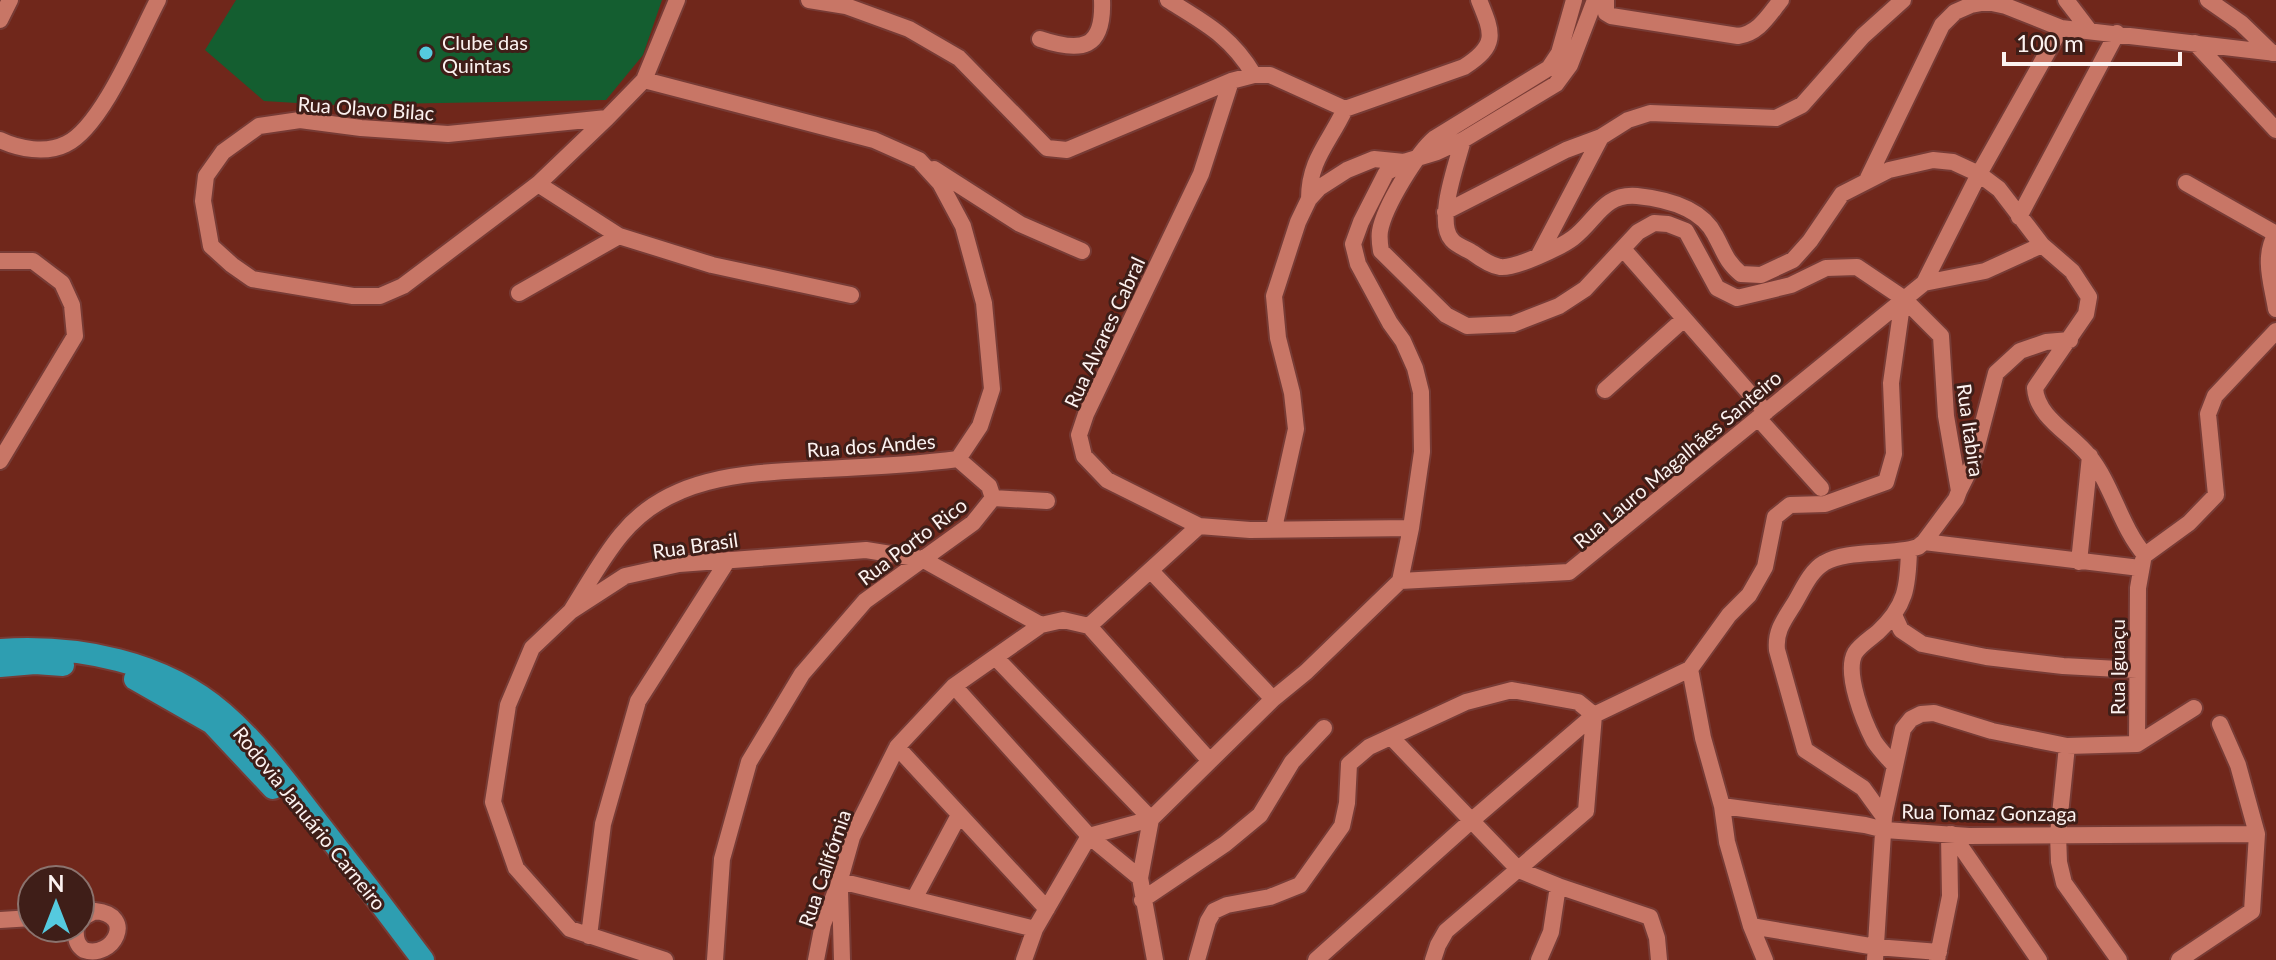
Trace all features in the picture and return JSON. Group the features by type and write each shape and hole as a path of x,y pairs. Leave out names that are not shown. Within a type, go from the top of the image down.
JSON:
{"highway":[{"name":"Rodovia Januário Carneiro","path":"0,650 31,648 84,652 133,663 192,691 223,713 293,790 423,960"},
{"name":"Rodovia Januário Carneiro","path":"0,666 35,663 87,667 131,676 212,723 282,796 409,960"}],"street":[{"path":"0,20 10,0"},
{"path":"0,140 12,146 36,150 66,145 96,119 158,0"},
{"path":"607,118 644,80 677,0"},
{"path":"809,0 846,6 909,29 959,58 1047,148 1067,150 1231,81 1254,75 1270,75 1345,109"},
{"path":"1040,39 1063,47 1081,45 1096,38 1102,28 1102,0"},
{"path":"1168,0 1217,30 1243,57 1254,75"},
{"path":"1309,199 1309,179 1316,160 1345,109 1464,67 1488,48 1491,31 1479,0"},
{"path":"1274,528 1296,429 1292,393 1278,338 1274,296 1298,222 1309,199 1319,188 1347,170 1374,159 1411,160 1435,138 1549,68 1559,53 1574,0"},
{"path":"1024,960 1035,929 1089,836 1151,819 1273,699 1306,672 1400,581 1422,452 1421,392 1403,341 1366,281 1353,244 1386,173 1463,140 1556,84 1570,65 1595,0"},
{"path":"1606,0 1606,13 1611,16 1738,36 1749,34 1759,27 1781,0"},
{"path":"1445,212 1566,150 1601,137 1628,120 1650,113 1776,118 1802,105 1863,36 1903,0"},
{"path":"2066,0 2089,30"},
{"path":"2208,0 2241,23 2274,53"},
{"path":"1868,178 1942,25 1955,12 1971,5 1987,2 2006,6 2061,28 2274,53"},
{"path":"1924,283 1979,174 2061,28"},
{"path":"2019,217 2117,33"},
{"path":"2195,43 2276,130"},
{"name":"Rua dos Andes","path":"571,611 621,533 655,505 699,483 739,473 958,459 980,426 992,389 984,303 963,226 940,183 919,160 874,140 644,80"},
{"name":"Rua Alvares Cabral","path":"1231,81 1201,174 1086,414 1079,435 1084,456 1107,480 1199,526 1250,530 1411,528"},
{"name":"Rua Olavo Bilac","path":"607,118 538,184 403,286 380,296 353,296 252,279 211,246 203,201 206,176 223,152 259,126 300,120 448,134 607,118"},
{"path":"1539,255 1601,137"},
{"path":"1463,140 1445,212 1446,229 1452,240 1488,263 1502,267 1516,266 1573,238 1613,199 1633,196 1685,207 1705,218 1716,235 1726,261 1741,274 1761,275 1793,260 1842,194 1868,178 1933,160 1953,162 1979,174 1999,189 2042,245 2072,271 2089,297 2086,314 2039,380 2035,388 2036,398 2044,412 2090,456 2107,483 2142,562"},
{"path":"919,160 1020,224 1082,251"},
{"name":"Rua Itabira","path":"1411,160 1379,232 1381,251 1446,315 1467,326 1513,324 1559,306 1585,289 1638,232 1654,223 1668,224 1686,231 1717,288 1737,298 1791,285 1826,268 1857,267 1903,298 1941,336 1946,416 1959,491 1956,499 1917,546"},
{"path":"2186,183 2276,234 2269,246 2268,260 2276,309"},
{"path":"538,184 619,236 712,265 851,295"},
{"path":"519,293 619,236"},
{"path":"1924,283 1985,271 2042,245"},
{"path":"1624,250 1821,488"},
{"path":"0,261 33,261 62,283 72,305 75,336 0,461"},
{"name":"Rua Lauro Magalhães Santeiro","path":"1400,581 1569,572 1924,283"},
{"path":"1316,960 1594,715 1690,669 1729,615 1749,595 1765,567 1775,517 1790,505 1825,504 1886,482 1894,454 1891,383 1903,298"},
{"path":"1605,390 1684,319"},
{"path":"1884,824 1863,788 1805,750 1776,639 1779,628 1812,575 1824,563 1842,557 1917,546 2079,562 2142,562 2189,523 2216,495 2208,414 2215,396 2276,331"},
{"path":"1959,491 1972,465 1996,373 2020,351 2046,342 2070,340"},
{"path":"2079,562 2090,456"},
{"name":"Rua Porto Rico","path":"958,459 989,486 993,498"},
{"name":"Rua Porto Rico","path":"993,498 1047,501"},
{"name":"Rua Porto Rico","path":"715,960 722,859 749,762 802,674 865,601 973,523 993,498"},
{"path":"1089,626 1199,526"},
{"path":"1894,765 1875,742 1856,700 1852,665 1856,652 1895,617 1903,602 1917,546"},
{"name":"Rua Brasil","path":"665,960 570,929 516,868 493,802 508,705 532,648 571,611 625,576 679,564 866,550 922,559 1041,625"},
{"path":"589,936 603,824 638,701 728,560"},
{"name":"Rua Iguaçu","path":"1876,953 1884,824 1903,729 1911,719 1934,713 1992,731 2067,746 2137,744 2142,562"},
{"path":"1151,571 1273,699"},
{"path":"1895,617 1901,630 1922,644 1986,657 2137,670"},
{"path":"1041,625 1063,620 1089,626 1210,761"},
{"name":"Rua Califórnia","path":"816,960 823,924 840,882 852,837 897,747 954,686 1041,625"},
{"path":"996,658 1151,819"},
{"path":"1690,669 1703,738 1722,806 1727,842 1751,926 1765,960"},
{"path":"954,686 1089,836 1140,878"},
{"path":"1197,960 1214,911 1227,905 1270,897 1300,885 1342,826 1349,764 1369,747 1466,702 1512,690 1578,702 1594,715"},
{"path":"2137,744 2194,708"},
{"path":"1433,960 1446,931 1586,811 1594,715"},
{"path":"2179,960 2252,911 2257,834 2238,765 2220,724"},
{"path":"1142,900 1225,844 1260,815 1292,762 1324,728"},
{"path":"1392,738 1519,870 1652,919 1659,960"},
{"path":"2067,746 2058,834 2059,862 2064,883 2119,960"},
{"path":"897,747 1047,909"},
{"name":"Rua Tomaz Gonzaga","path":"1722,806 1951,834 2257,834"},
{"path":"914,899 959,815"},
{"path":"1151,819 1140,878 1155,960"},
{"path":"1751,926 1876,953 1938,956 1950,896 1951,834"},
{"path":"1951,834 2039,960"},
{"path":"842,960 840,882 1035,929"},
{"path":"1539,960 1551,932 1558,886"},
{"path":"78,944 95,954 109,951 117,939 117,925 108,915 96,911"}],"green space":[{"name":"Clube das Quintas","path":"236,0 662,0 643,55 606,100 330,105 264,101 205,50"}],"place":[{"name":"Clube das Quintas","path":"426,53"}]}
